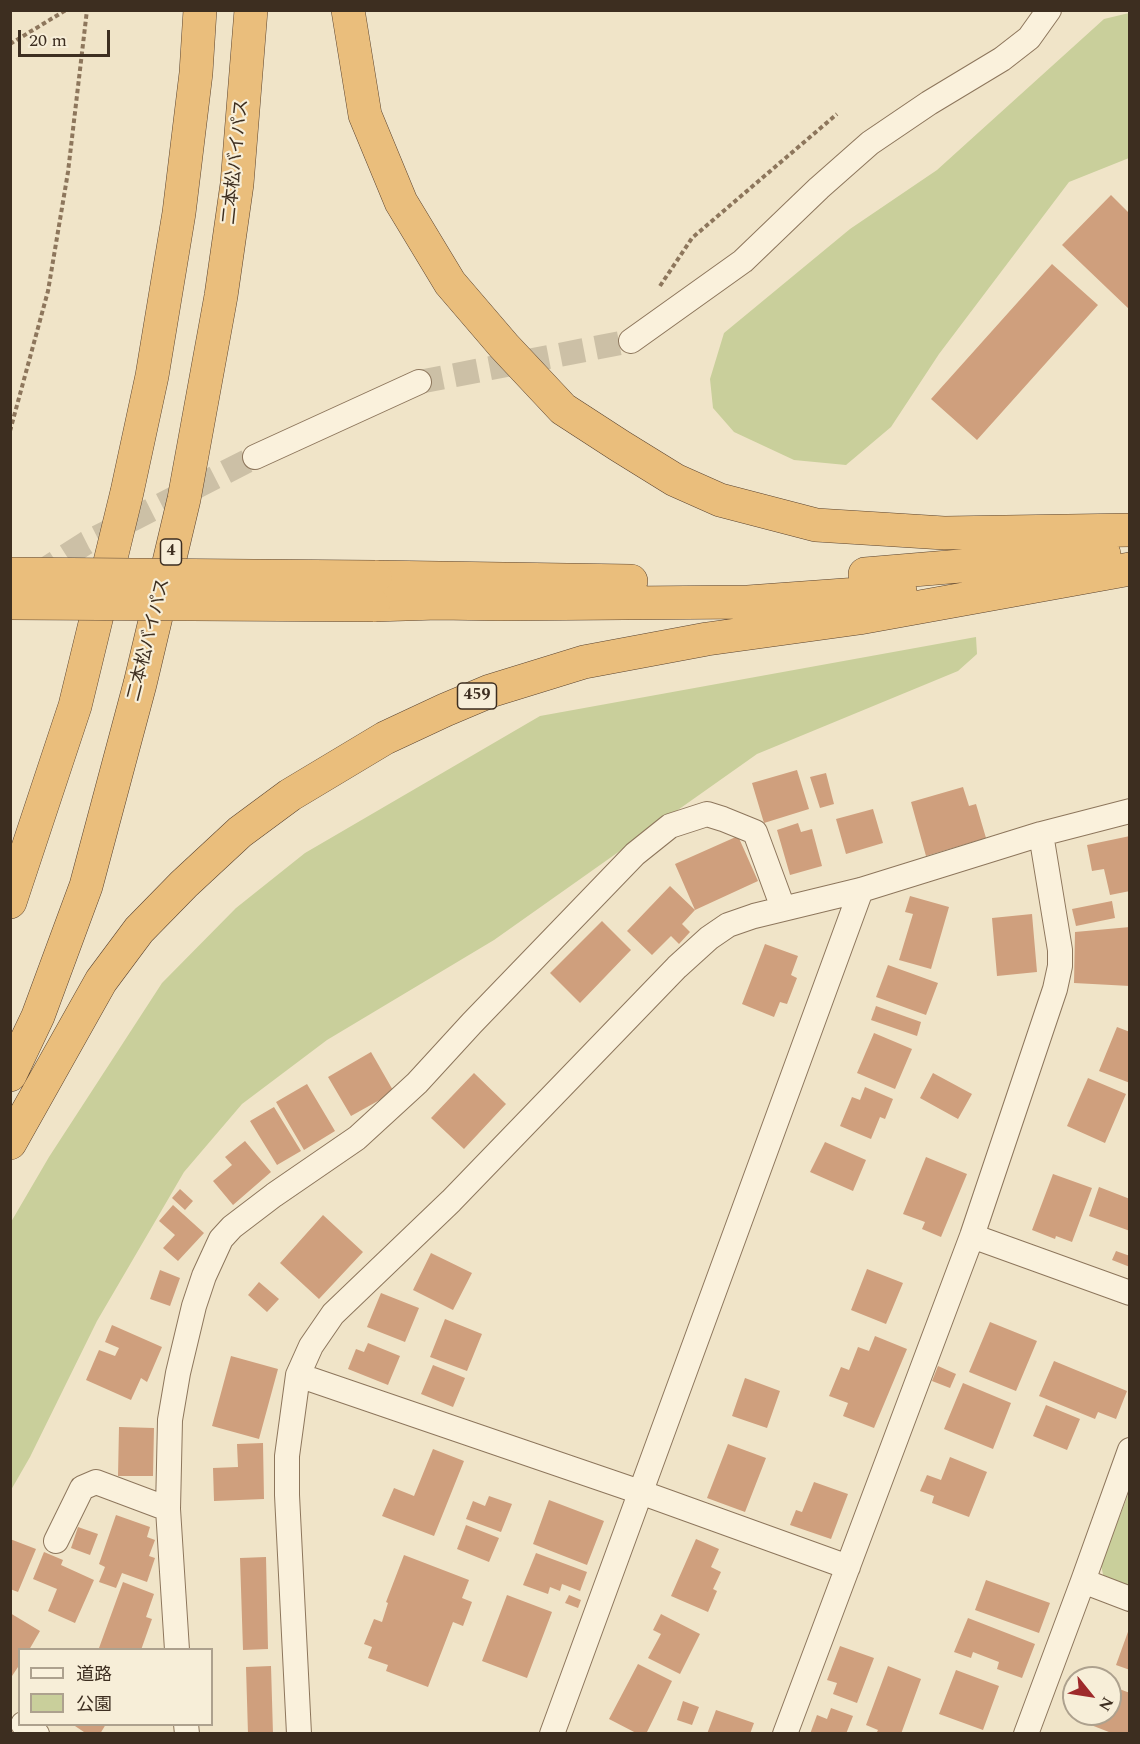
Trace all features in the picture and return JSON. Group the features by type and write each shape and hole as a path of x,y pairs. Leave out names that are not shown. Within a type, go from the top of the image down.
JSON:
{"highway":[{"path":"12,897 75,706 127,492 152,376 179,213 196,73 200,10"},
{"name":"二本松バイパス","path":"10,1075 38,1016 86,886 140,684 184,499 221,296 237,184 251,10"},
{"path":"348,10 365,116 401,202 450,283 504,346 564,409 601,434 675,480 720,500 816,525 944,534 1130,530"},
{"path":"10,574 374,591 438,603 748,602 891,593 956,582 1129,564"},
{"name":"459","path":"10,1143 101,981 139,930 240,832 290,795 385,738 490,691 584,662 708,639 882,614 1129,564"},
{"path":"10,603 374,591"}],"street":[{"path":"636,337 743,261 804,201 870,143 929,103 1002,59 1029,38 1049,10"},
{"path":"255,458 419,382"},
{"path":"299,1734 287,1485 288,1446 297,1375 311,1346 333,1314 451,1201 677,967 709,938 728,925 783,908 861,890 1041,834 1130,811"},
{"path":"177,1648 168,1509 170,1420 184,1342 204,1276 221,1239 232,1227 274,1195 357,1138 417,1083 635,854 670,826 707,814 755,832 783,908"},
{"path":"785,1734 972,1236 1055,989 1060,966 1060,950 1041,834"},
{"path":"552,1734 861,890"},
{"path":"972,1236 1130,1293"},
{"path":"297,1375 640,1492 848,1567"},
{"path":"1026,1734 1130,1450"},
{"path":"56,1541 82,1488 96,1482 168,1509"},
{"path":"1083,1581 1130,1599"}],"path":[{"path":"10,44 66,10"},
{"path":"10,431 48,291 68,172 87,10"},
{"path":"636,337 645,309 692,238 837,114"}],"green space":[{"path":"1129,13 1129,158 1069,182 939,354 891,427 846,465 794,460 734,432 713,408 710,379 724,333 850,229 937,170 1104,19"},
{"path":"976,637 977,654 958,671 757,754 494,940 327,1040 242,1104 184,1172 97,1321 30,1457 11,1490 11,1222 49,1157 162,983 236,908 305,853 540,716"},
{"path":"1129,1492 1129,1589 1104,1579 1101,1565"}],"building":[{"path":"1111,195 1130,214 1130,310 1062,245"},
{"path":"1052,264 1098,305 977,440 931,399"},
{"path":"797,770 809,809 764,823 752,783"},
{"path":"826,773 834,804 820,808 810,777"},
{"path":"963,787 969,806 976,804 986,838 926,856 911,802"},
{"path":"873,809 883,843 846,854 836,819"},
{"path":"798,823 801,832 812,829 822,866 790,875 777,830"},
{"path":"738,836 758,881 695,910 675,864"},
{"path":"1130,836 1130,891 1110,895 1104,869 1092,871 1087,845"},
{"path":"670,886 695,910 682,924 690,932 679,944 671,936 652,955 627,931"},
{"path":"910,896 949,907 931,969 899,960 913,914 905,912"},
{"path":"1112,901 1115,918 1076,926 1072,909"},
{"path":"1032,914 1037,972 997,976 992,918"},
{"path":"602,921 631,950 580,1003 550,973"},
{"path":"1130,927 1130,986 1074,983 1075,932"},
{"path":"765,944 798,956 791,975 797,978 787,1004 780,1002 774,1017 742,1004"},
{"path":"888,965 938,983 926,1015 876,997"},
{"path":"876,1006 921,1022 917,1036 871,1020"},
{"path":"1117,1027 1130,1032 1130,1083 1099,1071"},
{"path":"874,1033 912,1049 895,1089 857,1073"},
{"path":"371,1052 394,1092 351,1116 328,1077"},
{"path":"474,1073 506,1104 464,1149 431,1118"},
{"path":"933,1073 972,1094 958,1119 920,1098"},
{"path":"1088,1078 1126,1094 1105,1143 1067,1126"},
{"path":"307,1084 335,1131 304,1150 276,1102"},
{"path":"865,1087 893,1099 885,1119 880,1117 871,1139 840,1126 852,1097 860,1100"},
{"path":"274,1107 301,1151 277,1165 250,1121"},
{"path":"245,1141 271,1172 233,1205 213,1181 232,1165 225,1157"},
{"path":"825,1142 866,1160 853,1191 810,1172"},
{"path":"926,1157 967,1174 941,1237 922,1229 925,1222 903,1214"},
{"path":"1053,1174 1092,1188 1072,1242 1056,1236 1055,1239 1032,1230"},
{"path":"1099,1187 1130,1199 1130,1231 1089,1216"},
{"path":"180,1189 193,1201 185,1210 172,1198"},
{"path":"173,1205 204,1233 178,1261 163,1248 175,1235 159,1221"},
{"path":"323,1215 363,1252 319,1299 280,1263"},
{"path":"1116,1251 1130,1256 1130,1267 1112,1260"},
{"path":"431,1253 472,1273 453,1310 413,1290"},
{"path":"867,1269 903,1283 886,1324 851,1310"},
{"path":"160,1270 180,1278 170,1306 150,1299"},
{"path":"259,1282 279,1299 267,1312 248,1295"},
{"path":"381,1293 419,1308 405,1342 367,1327"},
{"path":"445,1319 482,1334 467,1371 430,1357"},
{"path":"990,1322 1037,1341 1016,1391 969,1372"},
{"path":"112,1325 162,1347 147,1382 141,1378 131,1400 86,1380 99,1350 115,1356 119,1348 105,1342"},
{"path":"875,1336 907,1349 874,1428 843,1416 848,1403 829,1396 841,1367 849,1370 858,1347 869,1351"},
{"path":"368,1343 400,1356 388,1385 348,1369 356,1349 364,1352"},
{"path":"231,1356 278,1369 259,1439 212,1426"},
{"path":"1054,1361 1127,1391 1116,1419 1098,1412 1095,1419 1039,1396"},
{"path":"433,1365 465,1378 453,1407 421,1394"},
{"path":"938,1366 956,1374 950,1388 932,1381"},
{"path":"745,1378 780,1391 767,1428 732,1416"},
{"path":"963,1383 1011,1403 993,1449 944,1429"},
{"path":"1046,1405 1080,1419 1067,1450 1033,1436"},
{"path":"119,1427 154,1428 153,1476 118,1476"},
{"path":"263,1443 264,1499 214,1501 213,1468 238,1467 237,1444"},
{"path":"728,1444 766,1458 745,1512 707,1498"},
{"path":"433,1449 464,1461 434,1536 382,1516 394,1488 414,1496"},
{"path":"950,1457 987,1472 969,1517 932,1503 934,1496 920,1491 927,1475 941,1480"},
{"path":"814,1482 848,1494 831,1539 790,1525 796,1510 802,1512"},
{"path":"489,1496 512,1504 501,1532 466,1519 473,1501 485,1506"},
{"path":"549,1500 604,1521 587,1565 533,1544"},
{"path":"116,1515 150,1527 147,1537 155,1540 149,1556 155,1558 147,1582 122,1573 116,1588 99,1582 105,1567 99,1564"},
{"path":"466,1525 499,1538 489,1562 457,1549"},
{"path":"78,1527 98,1534 90,1555 71,1548"},
{"path":"10,1539 36,1549 18,1592 10,1589"},
{"path":"696,1539 719,1549 711,1567 721,1572 713,1589 717,1591 708,1612 671,1596"},
{"path":"44,1552 63,1560 61,1565 94,1580 75,1623 48,1611 57,1589 33,1579"},
{"path":"536,1553 587,1572 580,1591 562,1584 560,1591 550,1587 548,1594 523,1585"},
{"path":"404,1555 469,1580 462,1598 472,1602 463,1626 453,1622 428,1687 386,1671 388,1665 368,1658 372,1647 364,1644 374,1619 382,1622 388,1603 386,1602"},
{"path":"266,1557 268,1649 243,1650 240,1558"},
{"path":"986,1580 1050,1603 1039,1633 975,1610"},
{"path":"123,1582 154,1594 146,1617 152,1619 142,1648 99,1648"},
{"path":"507,1595 552,1612 527,1678 482,1661"},
{"path":"569,1595 581,1600 578,1608 565,1603"},
{"path":"10,1613 40,1631 30,1648 18,1648 18,1667 10,1679"},
{"path":"661,1614 700,1634 680,1674 648,1658 661,1634 653,1630"},
{"path":"968,1618 1035,1644 1022,1678 997,1669 999,1662 973,1652 971,1658 954,1652"},
{"path":"1129,1629 1130,1629 1130,1670 1116,1665"},
{"path":"840,1646 874,1658 857,1703 833,1694 837,1683 827,1680"},
{"path":"638,1664 672,1681 646,1734 638,1734 609,1719"},
{"path":"271,1666 273,1734 248,1734 246,1667"},
{"path":"888,1666 921,1679 901,1734 876,1734 878,1730 866,1725"},
{"path":"956,1670 999,1686 983,1730 939,1714"},
{"path":"1122,1690 1130,1693 1130,1734 1114,1734 1094,1726 1122,1726"},
{"path":"683,1701 699,1707 692,1725 677,1720"},
{"path":"831,1708 853,1716 846,1734 810,1734 817,1715 827,1719"},
{"path":"716,1710 754,1723 750,1734 707,1734"},
{"path":"75,1726 105,1726 100,1734 87,1734"}],"tunnel":[{"path":"419,382 631,341"},
{"path":"36,575 86,543 255,457"}]}
